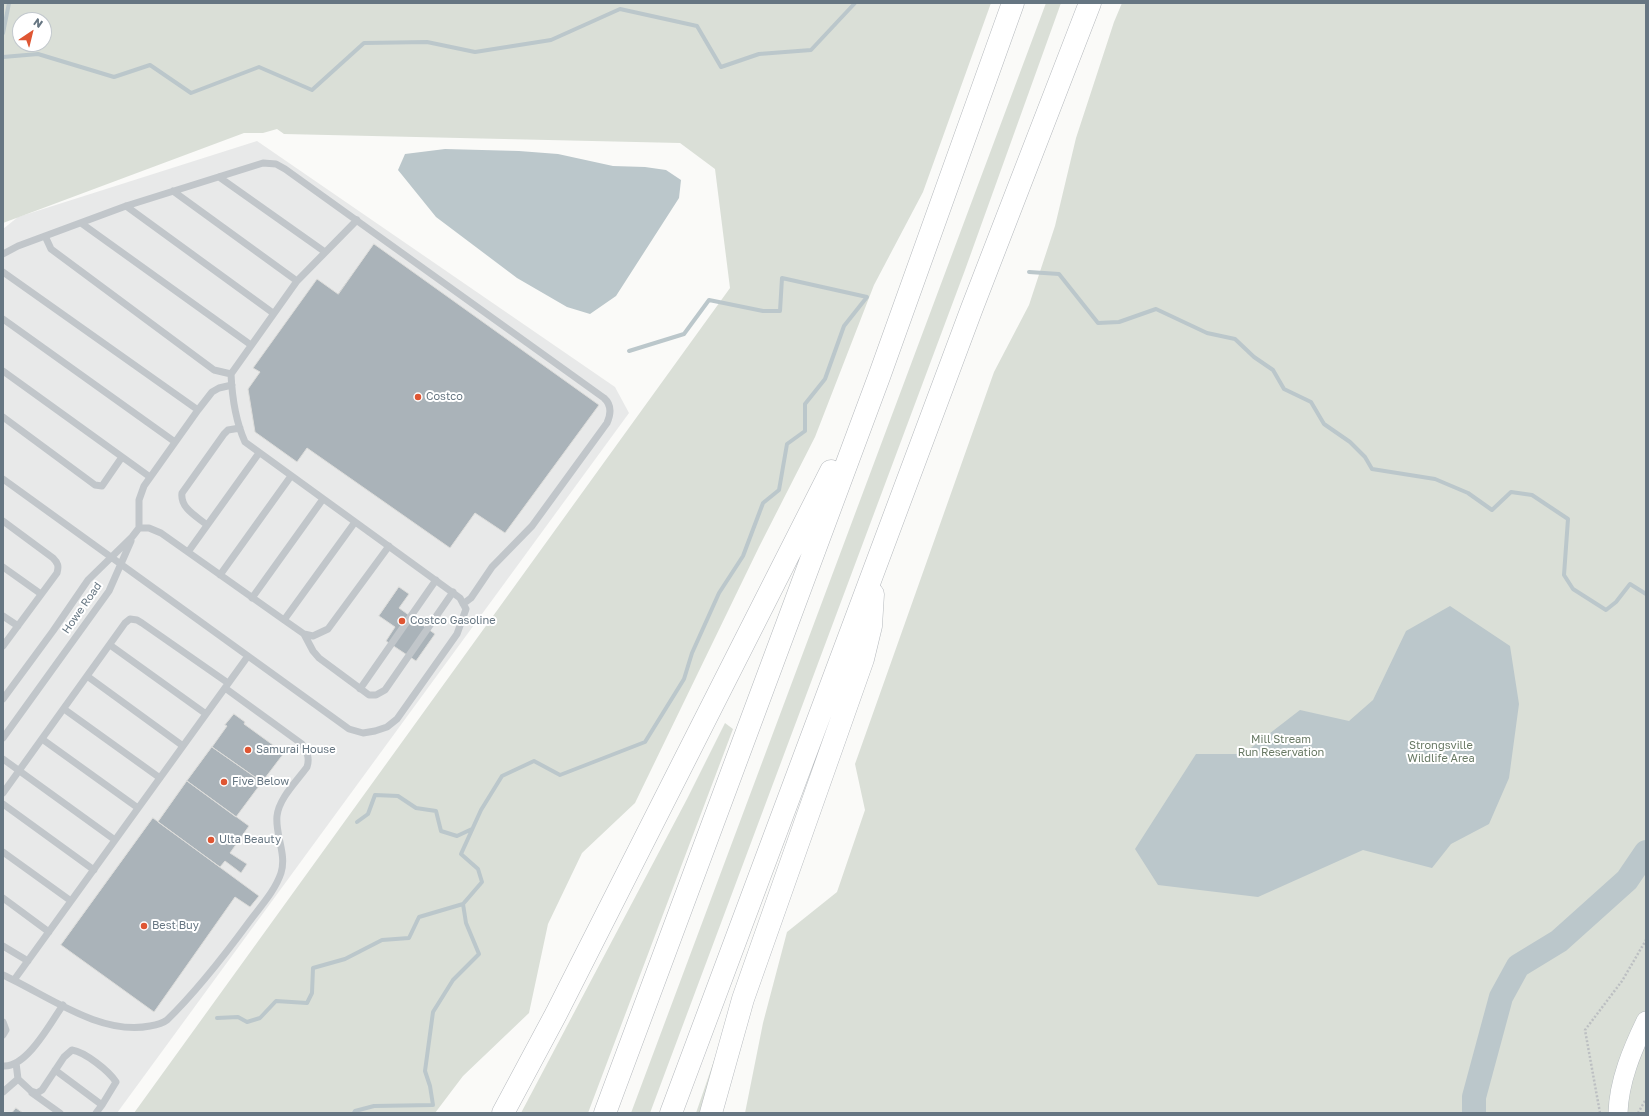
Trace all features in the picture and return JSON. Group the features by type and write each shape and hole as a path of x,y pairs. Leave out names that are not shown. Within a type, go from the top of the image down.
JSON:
{"highway":[{"path":"605,1113 879,376 1013,3"},
{"path":"671,1113 972,308 1090,3"},
{"path":"503,1113 556,1014 879,376"},
{"path":"711,1113 743,999 863,659 871,626 875,568"}],"street":[{"path":"1618,1113 1626,1070 1646,1021"}],"lane":[{"path":"3,254 18,246 126,206 263,163 276,164 357,220 604,398 610,407 610,417 607,423 532,526 492,567 470,598 463,604"},
{"path":"219,178 325,252"},
{"path":"173,191 297,281"},
{"path":"126,206 273,313"},
{"path":"3,479 349,729 363,733 387,727 407,708 458,634 466,609 460,598 453,592 245,442 240,428 231,374 297,281 357,220"},
{"path":"82,223 251,345"},
{"path":"45,236 51,249 214,370 231,374"},
{"path":"3,272 198,410"},
{"path":"3,319 175,442"},
{"path":"3,371 150,477"},
{"path":"132,537 139,528 139,500 144,486 212,392 219,388 232,385"},
{"path":"3,417 95,485 102,486 122,457"},
{"path":"207,525 185,507 181,500 182,492 224,434 228,430 240,428"},
{"path":"188,552 259,453"},
{"path":"220,575 291,476"},
{"path":"252,598 323,499"},
{"path":"3,520 58,563 57,573 3,646"},
{"path":"284,620 355,522"},
{"path":"139,528 149,528 161,533 304,634 313,636 321,634 328,629 389,546"},
{"name":"Howe Road","path":"3,699 88,580 132,537"},
{"name":"Howe Road","path":"3,738 109,590 132,537"},
{"path":"3,567 41,594"},
{"path":"360,689 436,580"},
{"path":"304,634 313,651 319,658 369,695 376,695 385,690 453,592"},
{"path":"3,616 18,626"},
{"path":"3,793 125,623 130,619 137,620 295,739 306,750 309,761 307,767 280,804 277,815 283,865 278,882 202,983 163,1023 136,1029 110,1025 79,1013 3,975"},
{"path":"110,644 206,714"},
{"path":"14,980 248,656"},
{"path":"87,676 183,746"},
{"path":"64,709 160,778"},
{"path":"42,739 138,808"},
{"path":"3,759 115,840"},
{"path":"3,804 94,870"},
{"path":"3,852 71,901"},
{"path":"3,898 49,932"},
{"path":"3,946 28,962"},
{"path":"3,1066 16,1063 25,1057 63,1005"},
{"path":"3,1022 6,1030 3,1035"},
{"path":"31,1091 37,1093 42,1090 64,1057 72,1050 78,1051 112,1076 116,1082 96,1113"},
{"path":"16,1063 18,1079 60,1113"},
{"path":"55,1070 102,1105"},
{"path":"3,1092 18,1079"}],"path":[{"path":"1600,1113 1585,1030 1622,980 1646,940"},
{"path":"1638,1113 1646,1099"}],"shaded area":[{"path":"257,141 615,387 629,413 117,1113 3,1113 3,229 18,217"},
{"path":"445,149 519,151 558,154 613,166 645,167 666,170 681,180 679,198 616,296 590,314 567,307 517,278 436,217 398,170 405,154"},
{"path":"1450,606 1510,646 1519,704 1509,778 1489,824 1451,844 1432,868 1363,850 1258,897 1158,885 1135,849 1196,754 1243,754 1300,710 1349,721 1373,700 1406,631"}],"green space":[{"path":"3,3 991,3 923,192 874,285 815,437 759,547 635,803 582,853 548,924 529,1013 463,1076 435,1113 134,1113 730,288 715,169 680,143 284,134 277,129 263,133 244,133 3,223"},
{"path":"1046,3 1061,3 965,270 650,1113 631,1113"},
{"name":"Mill Stream Run Reservation","path":"1122,3 1646,3 1646,1113 745,1113 763,1023 787,932 837,892 865,810 855,764 994,372 1029,305 1055,226 1076,138 1114,22"},
{"path":"725,723 733,729 588,1113 521,1113 687,799"},
{"path":"720,1043 708,1113 696,1113"}],"building":[{"name":"Costco","path":"374,244 599,405 505,533 475,513 450,548 307,448 297,462 255,432 248,389 260,372 253,368 317,279 338,294"},
{"name":"Costco Gasoline","path":"399,587 409,594 399,608 435,634 416,661 386,641 395,627 379,616"},
{"name":"Samurai House","path":"234,714 245,722 244,724 284,753 262,782 212,747 227,726 225,725"},
{"name":"Five Below","path":"212,747 262,782 236,817 187,781"},
{"name":"Ulta Beauty","path":"187,781 249,826 230,853 247,864 241,873 225,861 220,867 158,822"},
{"name":"Best Buy","path":"153,818 259,896 250,907 235,897 154,1012 61,945"},
{"path":"16,1108 23,1113 12,1113"}],"waterway":[{"path":"3,33 9,3"},
{"path":"3,57 38,54 114,77 150,65 191,93 259,67 312,90 364,43 427,42 475,52 551,40 620,9 697,26 721,67 759,54 811,50 855,3"},
{"path":"1029,272 1059,274 1098,323 1119,322 1156,309 1207,333 1235,339 1254,357 1273,370 1284,389 1311,402 1324,424 1350,442 1365,457 1372,469 1435,479 1468,493 1492,510 1511,492 1532,495 1568,519 1564,575 1573,589 1606,610 1616,602 1630,584 1646,594"},
{"path":"354,1113 355,1111 374,1106 433,1105 430,1086 425,1071 433,1012 453,980 479,954 466,923 463,904 482,882 478,869 461,854 481,810 502,776 534,761 560,775 645,742 684,679 692,653 719,593 743,556 763,503 779,490 787,444 805,431 805,404 825,379 844,326 867,297 782,278 780,311 763,311 709,300 684,334 629,351"},
{"path":"357,822 368,814 375,795 398,796 416,808 436,811 441,831 457,836 472,829"},
{"path":"1474,1113 1474,1097 1501,997 1518,966 1559,941 1627,880 1646,852"},
{"path":"217,1018 238,1017 247,1022 260,1018 276,1001 307,1003 312,993 313,968 345,959 382,940 409,938 419,917 463,904"}],"place":[{"name":"Costco","path":"418,397"},
{"name":"Costco Gasoline","path":"402,621"},
{"name":"Samurai House","path":"248,750"},
{"name":"Five Below","path":"224,782"},
{"name":"Ulta Beauty","path":"211,840"},
{"name":"Best Buy","path":"144,926"}],"park label":[{"name":"Strongsville Wildlife Area","path":"1441,752"}]}
